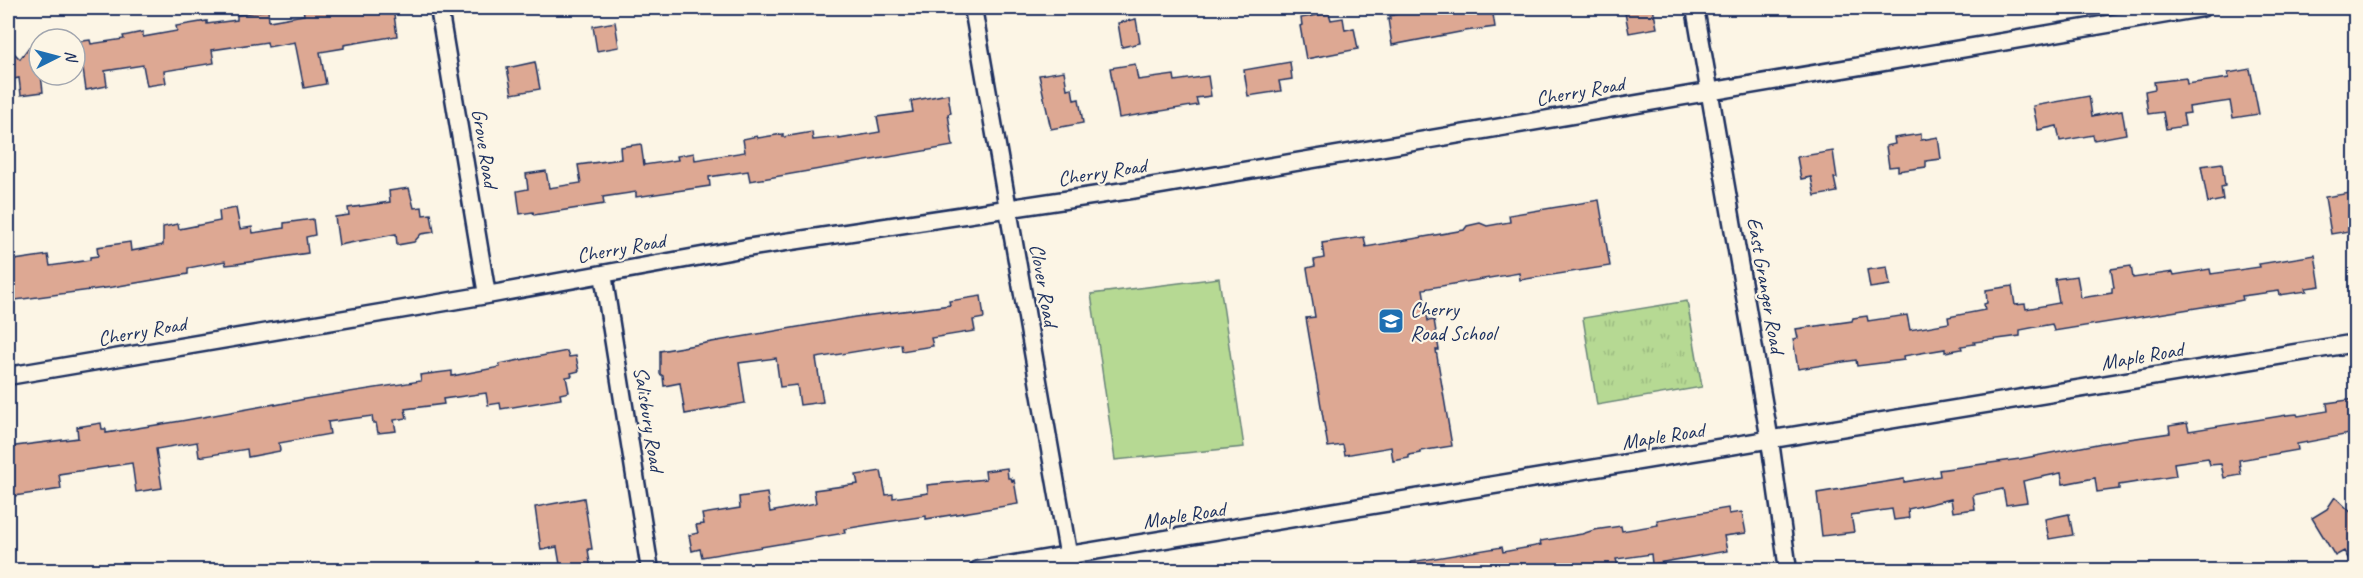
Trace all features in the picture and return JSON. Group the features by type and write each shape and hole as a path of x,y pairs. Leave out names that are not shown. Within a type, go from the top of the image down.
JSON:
{"street":[{"name":"Grove Road","path":"439,8 486,295"},
{"name":"Clover Road","path":"973,8 1070,563"},
{"name":"East Granger Road","path":"1695,8 1770,441 1788,570"},
{"name":"Cherry Road","path":"8,376 486,295 746,248 1142,188 2202,8"},
{"name":"Salisbury Road","path":"603,274 650,570"},
{"name":"Maple Road","path":"978,570 1070,563 1770,441 2355,343"}],"green space":[{"path":"1219,278 1244,447 1115,460 1091,294"},
{"path":"1687,301 1702,387 1597,405 1583,318"}],"building":[{"path":"303,8 393,8 397,36 344,45 344,48 320,52 326,84 304,88 295,42 268,47 267,42 212,50 214,63 164,71 166,83 147,86 143,65 105,71 107,86 86,90 87,40 90,40 91,44 124,39 123,36 143,32 143,37 177,31 176,26 207,21 207,24 237,20 237,15 268,10 269,21 304,15"},
{"path":"1396,8 1492,8 1495,27 1392,45 1388,19 1397,14"},
{"path":"1624,8 1653,8 1657,28 1629,33"},
{"path":"1329,13 1331,20 1343,18 1345,30 1354,28 1358,49 1306,59 1300,26 1302,25 1301,18"},
{"path":"1136,19 1140,43 1122,47 1118,23"},
{"path":"615,22 619,47 597,51 593,26"},
{"path":"8,47 20,59 27,50 27,87 42,87 43,92 21,95 19,78 8,80"},
{"path":"535,62 540,89 512,94 507,68"},
{"path":"1290,62 1292,79 1279,81 1281,91 1248,96 1244,70"},
{"path":"1135,64 1138,80 1174,75 1175,81 1208,76 1211,96 1196,98 1198,105 1119,118 1110,68"},
{"path":"2250,69 2259,114 2233,118 2230,101 2189,107 2190,113 2183,114 2185,126 2166,129 2163,112 2148,114 2145,91 2155,89 2154,82 2186,78 2187,84 2229,78 2228,73"},
{"path":"1064,71 1067,89 1072,88 1074,100 1079,99 1083,123 1051,129 1039,75"},
{"path":"948,94 951,113 948,114 953,146 750,181 748,171 709,177 710,186 636,197 636,192 603,197 604,204 534,215 533,212 520,214 517,191 528,189 526,174 546,171 549,188 581,183 578,165 621,159 620,147 641,144 644,165 678,160 677,156 694,153 695,160 745,152 743,139 757,136 758,138 783,134 783,137 812,132 813,140 839,137 839,139 880,132 877,117 913,112 911,101"},
{"path":"2089,96 2092,116 2122,110 2126,134 2094,140 2093,135 2060,141 2057,126 2038,130 2033,106"},
{"path":"1921,134 1921,140 1938,137 1941,159 1926,161 1926,167 1898,171 1898,166 1889,167 1886,146 1895,144 1894,138"},
{"path":"1833,151 1837,192 1815,196 1811,177 1801,179 1797,157"},
{"path":"2222,163 2225,186 2221,187 2223,200 2208,203 2201,166"},
{"path":"409,188 414,208 422,207 423,215 431,214 434,232 421,234 414,242 397,245 396,234 339,245 335,217 349,215 348,208 390,202 389,191"},
{"path":"2350,193 2355,230 2331,234 2325,197"},
{"path":"1599,200 1610,266 1520,280 1519,273 1423,289 1428,321 1434,320 1439,350 1436,350 1452,446 1420,451 1420,453 1409,455 1409,458 1393,461 1391,447 1345,455 1343,445 1328,447 1306,318 1315,317 1307,268 1315,266 1314,260 1324,258 1322,243 1364,237 1366,247 1464,230 1467,226 1480,223 1487,226 1510,222 1509,215"},
{"path":"236,208 240,229 252,227 253,233 284,228 284,223 313,219 315,235 306,237 308,253 226,265 225,261 188,268 188,274 8,301 8,261 48,255 50,266 90,260 90,257 98,256 97,247 130,242 131,251 163,245 163,227 178,224 179,229 220,221 219,211"},
{"path":"2315,255 2320,286 2306,288 2307,291 2280,295 2279,291 2242,296 2243,300 2233,302 2054,331 2052,324 2020,330 2020,336 1974,342 1975,344 1961,346 1962,349 1945,352 1945,349 1903,356 1904,360 1857,366 1856,360 1798,369 1793,339 1798,338 1796,329 1852,321 1853,318 1867,316 1868,321 1907,315 1910,330 1949,323 1948,317 1985,310 1986,290 2012,286 2015,305 2025,304 2026,309 2059,303 2055,279 2077,276 2081,298 2112,293 2112,288 2114,288 2111,269 2131,266 2133,278 2210,269 2211,274 2260,267 2259,264"},
{"path":"1887,267 1890,285 1870,288 1867,270"},
{"path":"981,296 984,318 973,320 975,331 931,338 933,346 902,351 901,344 816,358 823,402 800,405 797,385 780,387 776,358 739,363 745,403 685,414 680,383 664,386 663,376 660,374 660,351 855,317 950,305 949,301"},
{"path":"567,351 569,357 576,356 579,371 566,377 569,392 560,394 561,399 501,409 500,403 488,405 486,393 443,399 444,404 405,409 407,418 394,420 396,431 378,433 372,416 328,422 330,434 279,443 280,451 248,457 247,449 199,457 197,442 156,449 162,488 136,492 132,463 59,474 61,489 8,497 8,447 78,438 77,427 101,423 106,433 421,381 420,375 452,371 452,376"},
{"path":"2355,399 2355,433 2297,444 2298,450 2239,460 2241,475 2224,478 2221,464 2210,465 2208,458 2174,463 2176,476 2119,485 2119,489 2097,492 2095,478 2063,484 2061,473 2023,481 2027,502 2006,505 2003,489 1973,495 1975,509 1953,512 1951,499 1908,509 1909,518 1894,520 1892,509 1851,515 1854,532 1822,536 1817,493 1904,479 1904,482 1940,476 1939,470 2020,459 2170,433 2169,426 2187,423 2189,431 2287,415 2297,414 2298,416 2328,411 2327,403"},
{"path":"1007,468 1008,478 1014,480 1018,504 844,529 845,533 702,557 700,549 692,551 689,535 698,533 696,525 704,524 702,514 740,508 739,497 767,493 770,512 816,503 814,490 858,484 856,475 881,471 886,495 893,494 893,498 928,493 927,485 986,479 985,471"},
{"path":"2335,497 2355,516 2355,570 2344,551 2335,556 2312,518 2327,509"},
{"path":"584,498 592,549 588,549 591,570 561,570 557,547 541,550 535,507"},
{"path":"1728,508 1729,514 1742,512 1746,533 1724,536 1727,551 1652,564 1651,554 1616,559 1618,566 1606,568 1606,570 1412,570 1411,562 1502,547 1503,552 1541,545 1540,541 1594,530 1621,526 1622,531 1658,525 1657,520"},
{"path":"2069,514 2073,535 2049,539 2045,519"}],"place":[{"name":"Cherry Road School","path":"1391,321"}]}
